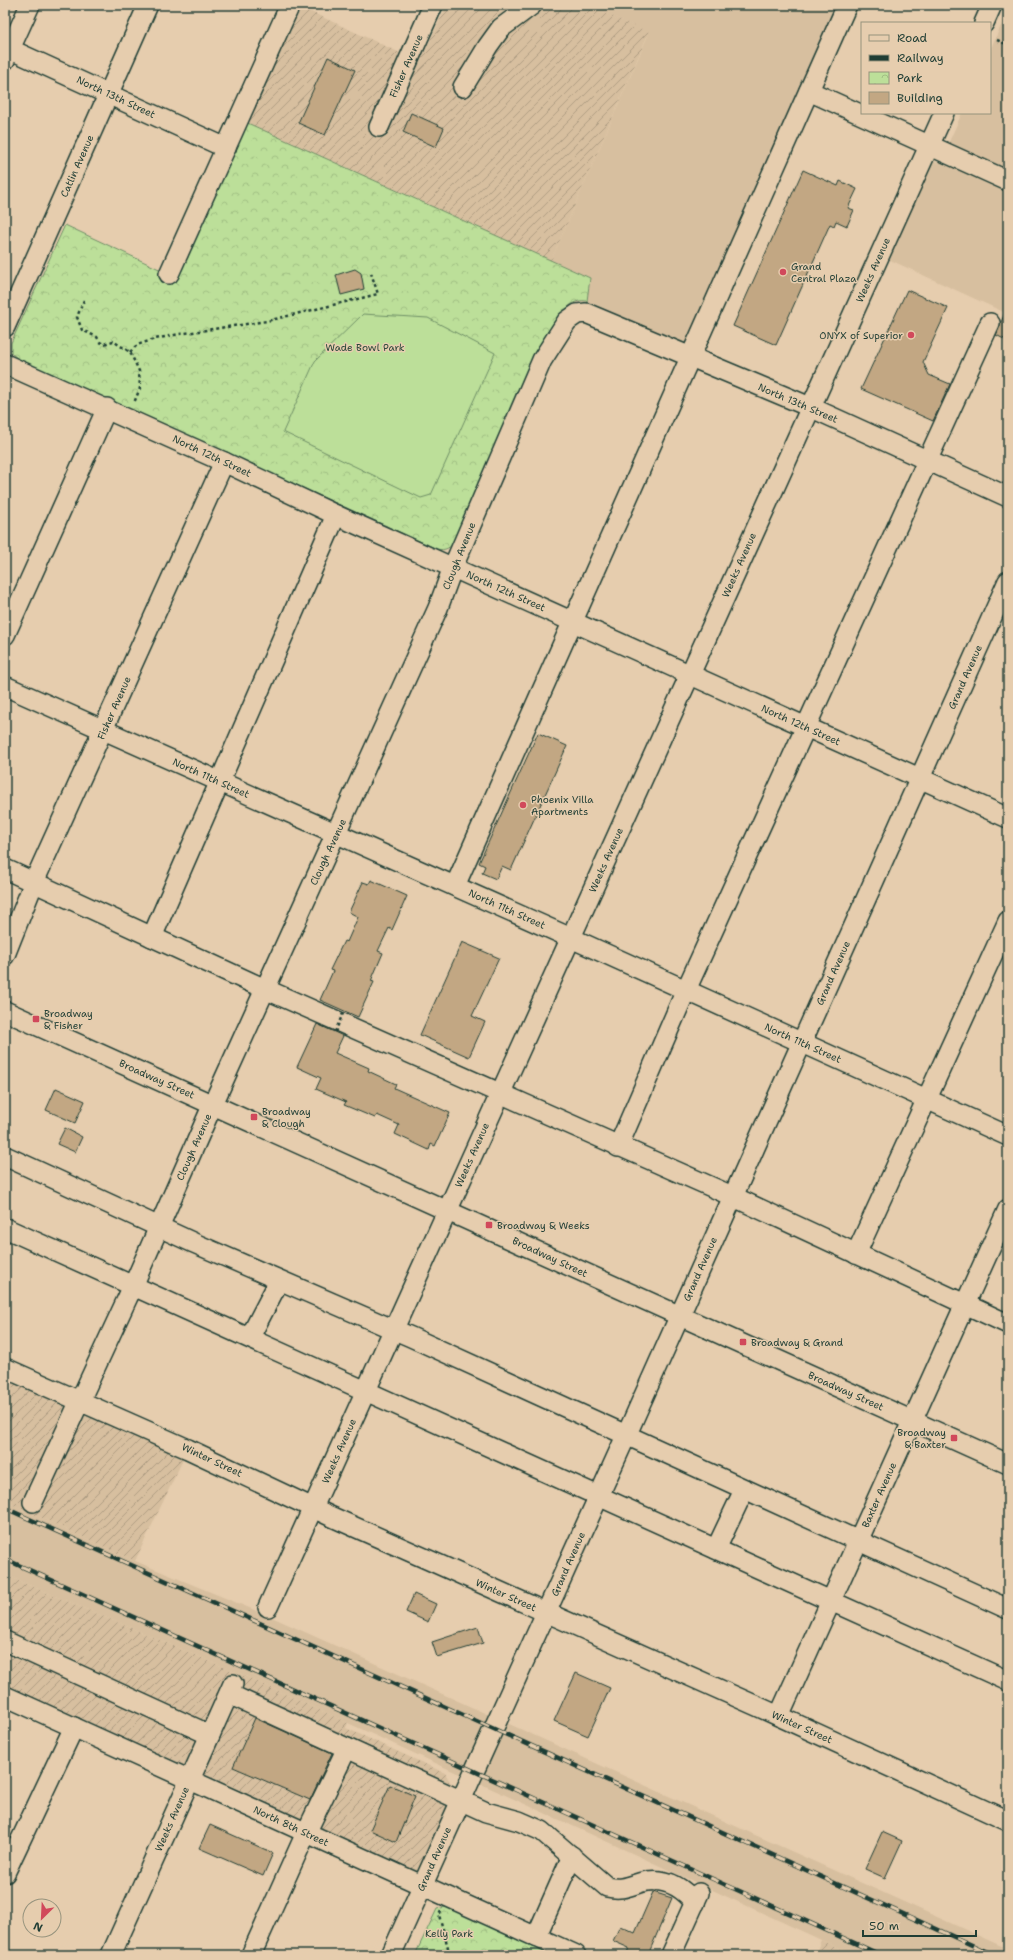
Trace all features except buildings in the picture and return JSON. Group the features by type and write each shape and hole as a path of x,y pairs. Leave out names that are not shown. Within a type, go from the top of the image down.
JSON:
{"street":[{"path":"7,52 30,5"},
{"name":"Catlin Avenue","path":"5,327 148,5"},
{"path":"169,274 290,5"},
{"name":"Fisher Avenue","path":"379,126 433,5"},
{"path":"463,87 501,28 532,5"},
{"path":"455,886 574,622 847,5"},
{"path":"984,22 992,5"},
{"name":"North 13th Street","path":"7,52 108,94 226,148"},
{"path":"809,91 1008,181"},
{"name":"Weeks Avenue","path":"268,1607 944,114"},
{"name":"North 13th Street","path":"586,312 690,358 810,408 1008,496"},
{"name":"Clough Avenue","path":"33,1502 133,1286 213,1104 337,834 438,608 453,566 542,360 567,321 577,314 586,312"},
{"path":"618,1147 686,990 990,323"},
{"name":"North 12th Street","path":"5,364 107,408 336,515 453,566 1008,818"},
{"path":"5,635 107,408"},
{"name":"Fisher Avenue","path":"5,955 34,882 224,462"},
{"path":"152,937 221,783 336,515"},
{"name":"Grand Avenue","path":"391,1955 626,1436 732,1196 1008,582"},
{"name":"North 11th Street","path":"5,686 571,938 1008,1136"},
{"path":"5,869 265,989 501,1092 618,1147 732,1196 1008,1324"},
{"path":"856,1254 1008,921"},
{"name":"Broadway Street","path":"5,1011 1008,1464"},
{"path":"5,1156 279,1281 394,1330 1008,1609"},
{"name":"Baxter Avenue","path":"779,1716 1008,1209"},
{"path":"5,1228 250,1337 366,1391 1008,1681"},
{"path":"250,1337 279,1281"},
{"name":"Winter Street","path":"5,1368 188,1449 313,1508 779,1716 1008,1821"},
{"path":"716,1549 744,1490"},
{"path":"5,1641 210,1735"},
{"name":"Weeks Avenue","path":"111,1955 231,1689 347,1748"},
{"name":"North 8th Street","path":"5,1696 576,1955"},
{"path":"5,1873 74,1728"},
{"path":"251,1955 306,1833 347,1748 495,1816 531,1825 556,1842 608,1887 618,1889 647,1882 668,1882 698,1896 671,1955"},
{"path":"536,1937 572,1856"}],"path":[{"path":"997,40 1008,44"},
{"path":"130,352 137,345 155,339 267,321 378,294 371,273"},
{"path":"84,300 77,317 82,330 98,337 100,342 104,344 113,341 130,352 140,378 140,388 134,403"},
{"path":"335,1032 344,1011"},
{"path":"439,1915 450,1955"}],"shaded area":[{"path":"296,5 420,62 447,5 586,5 649,32 551,261 243,121"},
{"path":"586,5 842,5 690,341 686,343 681,344 587,301 590,278 551,261 649,33"},
{"path":"1008,10 1008,171 948,144 962,114 991,114 991,48"},
{"path":"934,162 942,163 1008,193 1008,314 888,259"},
{"path":"5,1368 188,1449 135,1561 5,1501"},
{"path":"5,1501 135,1561 276,1619 1008,1949 1008,1955 854,1955 252,1679 5,1575"},
{"path":"5,1575 252,1679 348,1723 346,1728 445,1773 460,1800 422,1886 5,1696"},
{"path":"821,1940 854,1955 815,1955"}],"green space":[{"name":"Wade Bowl Park","path":"243,121 590,278 587,301 575,302 561,315 455,541 447,548 442,550 437,549 18,359 11,353 11,343 65,225 172,275"},
{"path":"363,314 428,318 495,353 431,495 421,498 283,432 315,361"},
{"name":"Kelly Park","path":"445,1907 555,1955 415,1955 437,1909"}],"railway":[{"path":"5,1508 994,1955"},
{"path":"5,1559 881,1955"}],"place":[{"name":"Grand Central Plaza","path":"783,272"},
{"name":"ONYX of Superior","path":"911,335"},
{"name":"Phoenix Villa Apartments","path":"523,805"},
{"name":"Broadway & Fisher","path":"36,1019"},
{"name":"Broadway & Clough","path":"254,1117"},
{"name":"Broadway & Weeks","path":"489,1225"},
{"name":"Broadway & Grand","path":"743,1342"},
{"name":"Broadway & Baxter","path":"954,1438"}]}
